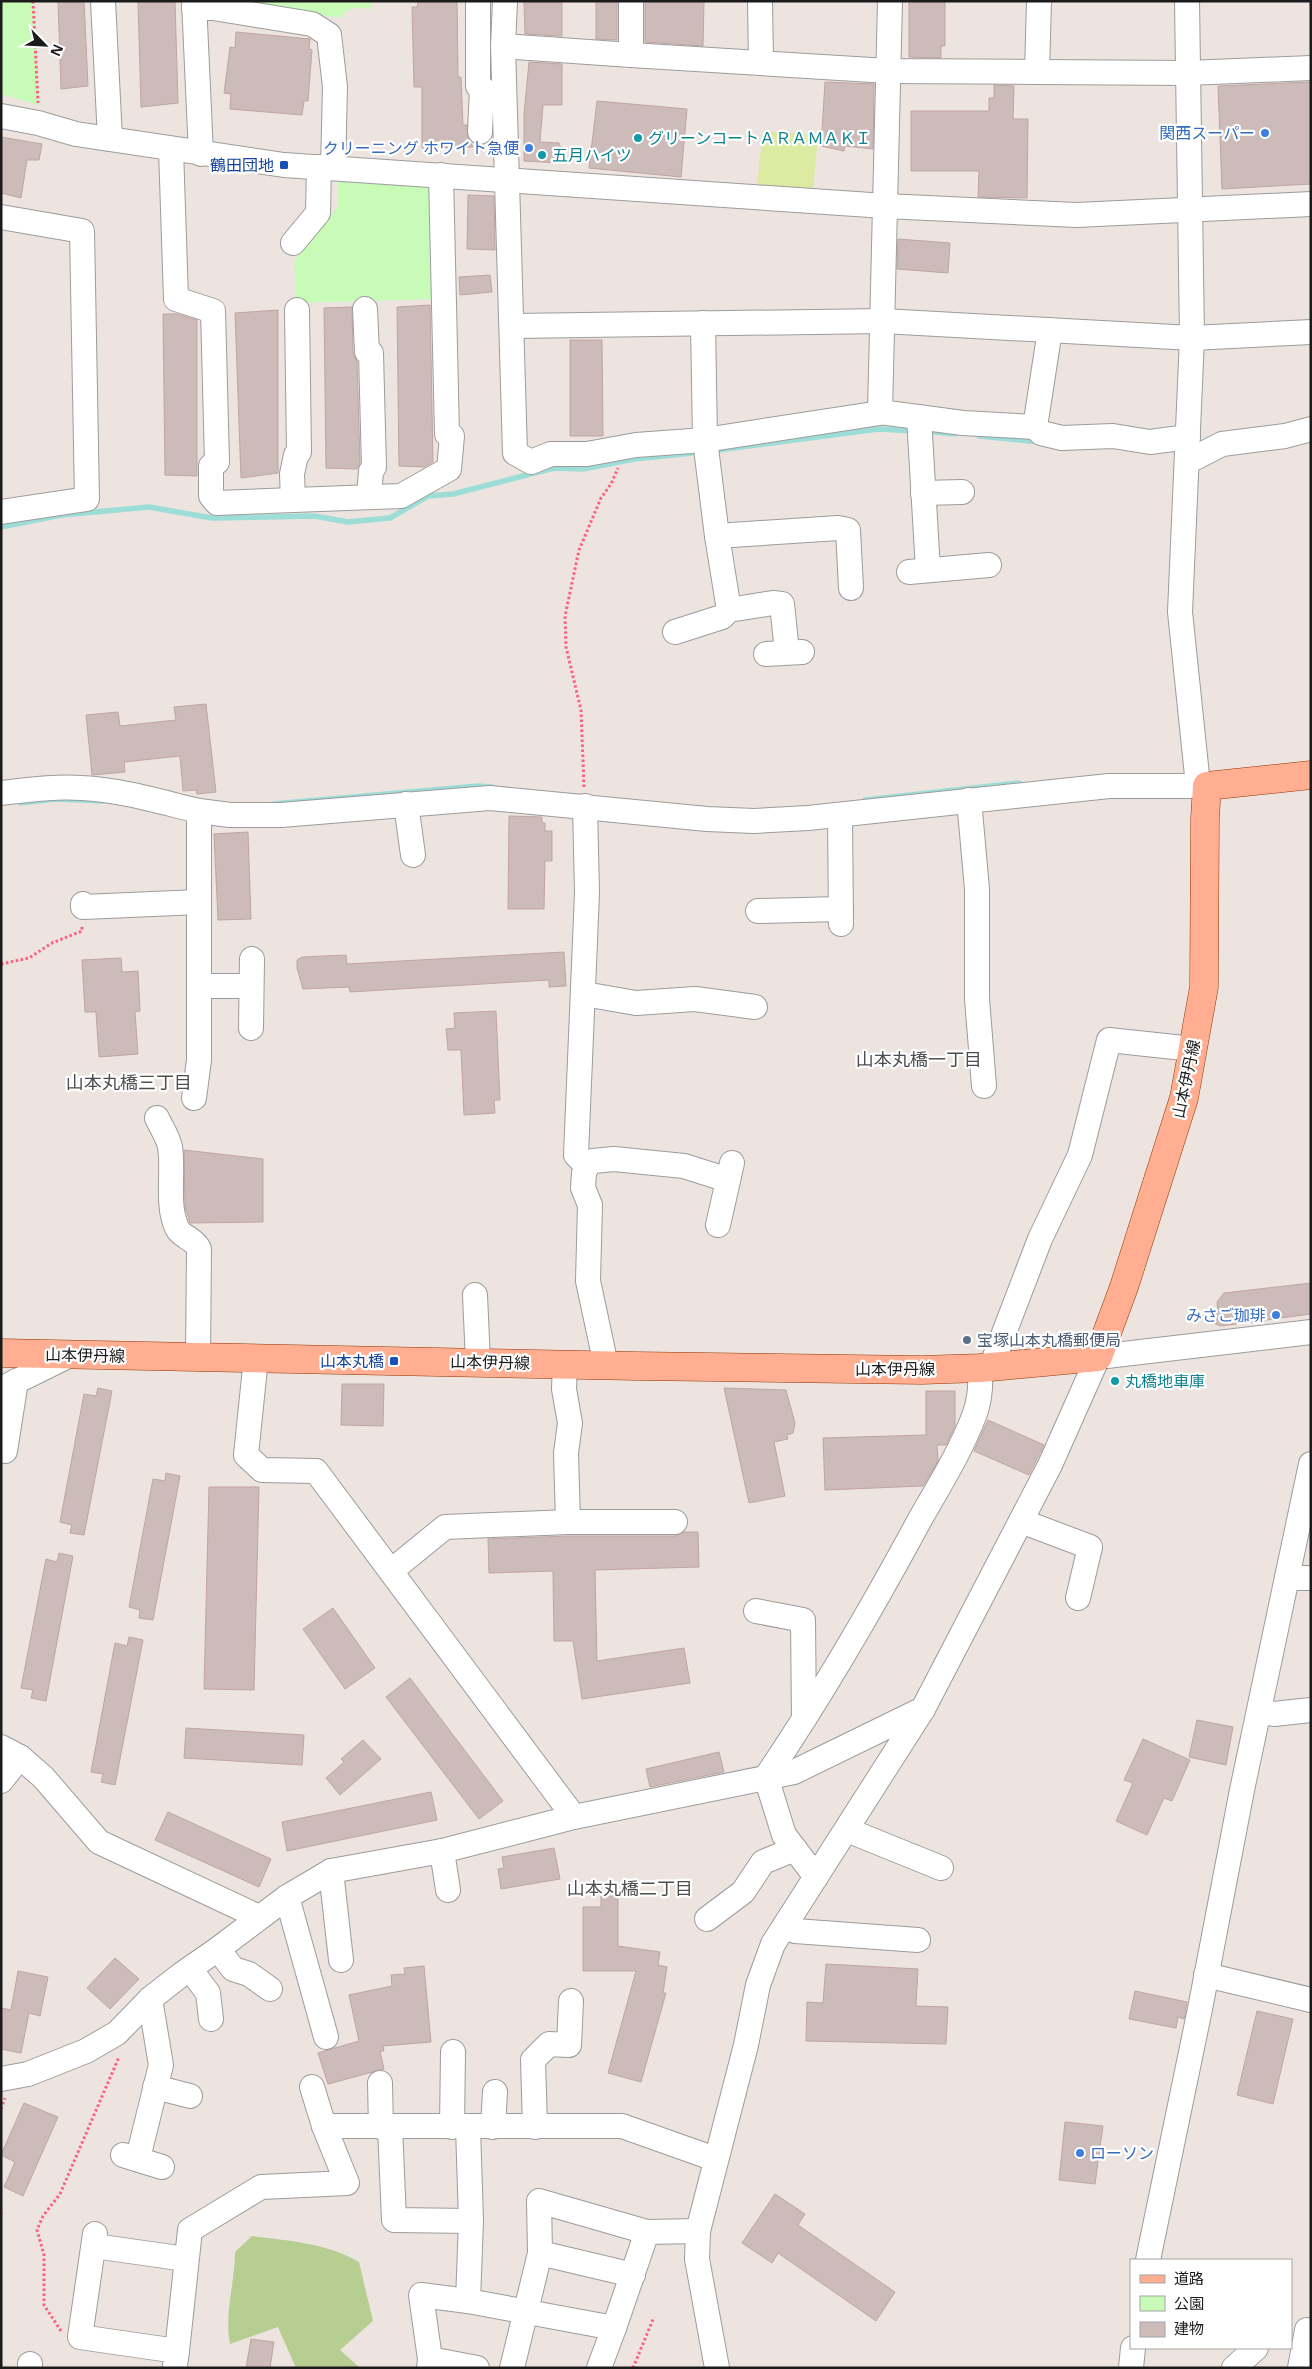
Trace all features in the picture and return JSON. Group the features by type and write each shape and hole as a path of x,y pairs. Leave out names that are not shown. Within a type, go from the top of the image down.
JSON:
{"main road":[{"path":"1202,786 1311,775"},
{"name":"山本伊丹線","path":"1,1353 606,1366 912,1370 986,1367 1098,1357 1124,1286 1182,1107 1194,1049 1204,987 1202,786"}],"street":[{"path":"103,1 110,139"},
{"path":"478,1 478,86 482,88 480,132"},
{"path":"505,1 503,46 513,326 515,454 531,462 551,454 587,454 618,448 705,440 880,412 963,423 1035,427 1041,433 1062,438 1113,436 1150,442 1188,437"},
{"path":"631,1 631,55"},
{"path":"760,1 761,63"},
{"path":"880,412 890,1"},
{"path":"1037,72 1039,1"},
{"path":"1,793 82,788 120,792 199,811 255,816 490,798 706,819 746,821 840,815 1109,786 1202,786 1180,612 1192,338 1187,1"},
{"path":"200,154 194,4 312,24 329,35 335,86 326,167 318,212 293,243"},
{"path":"503,46 888,71 1188,73 1311,68"},
{"path":"1,116 38,123 76,134 200,154 326,167 885,206 1077,215 1311,204"},
{"path":"171,149 176,299 213,311 217,462 211,466 211,496 217,502 401,496 449,469 452,436 447,434 441,175"},
{"path":"1,217 82,231 87,499 1,512"},
{"path":"364,309 367,352 371,354 372,372 374,467 371,471 369,497"},
{"path":"293,500 292,474 296,455 299,452 297,310"},
{"path":"513,326 883,321 1192,338 1311,332"},
{"path":"703,323 705,440 728,610"},
{"path":"1035,427 1050,330"},
{"path":"919,418 923,493 918,571 989,565"},
{"path":"1187,462 1222,444 1285,436 1311,429"},
{"path":"923,493 962,492"},
{"path":"717,536 838,528 856,529 850,588"},
{"path":"675,632 722,617 728,610 773,603 782,604 786,653"},
{"path":"969,800 977,889 977,999 984,1086"},
{"path":"406,804 413,855"},
{"path":"585,806 587,893 576,1155 587,1166"},
{"path":"194,1098 199,1060 189,1033 200,986 199,811"},
{"path":"767,906 841,916 840,815"},
{"path":"83,906 199,902"},
{"path":"251,1028 252,959"},
{"path":"200,986 251,986"},
{"path":"584,994 636,1003 695,999 755,1007"},
{"path":"766,1777 804,1719 882,1589 958,1449 974,1415 986,1367 1040,1239 1080,1155 1109,1040 1194,1049"},
{"path":"157,1118 170,1146 170,1190 175,1223 178,1231 195,1241 199,1249 198,1357"},
{"path":"606,1366 588,1280 590,1205 583,1188 584,1173 587,1166 593,1161 614,1159 730,1172 718,1225"},
{"path":"475,1295 478,1362"},
{"path":"717,2368 697,2260 698,2231 746,2044 758,1985 774,1944 923,1709 1021,1522 1060,1443 1098,1357 1311,1332"},
{"path":"5,1451 8,1385 72,1354"},
{"path":"256,1358 246,1455 262,1470 316,1471 574,1817"},
{"path":"565,1364 564,1388 570,1423 566,1454 568,1522"},
{"path":"1148,2259 1311,1464"},
{"path":"391,1571 445,1527 568,1522 675,1522"},
{"path":"1021,1522 1090,1547 1078,1598"},
{"path":"1287,1578 1311,1578"},
{"path":"756,1611 803,1620 804,1719"},
{"path":"1,2079 28,2074 86,2051 122,2029 150,1999 287,1897 331,1871 442,1851 574,1817 794,1772 923,1709"},
{"path":"1259,1712 1274,1714 1311,1710"},
{"path":"1,1781 11,1752 43,1777 100,1842 259,1917"},
{"path":"766,1777 784,1835 816,1878"},
{"path":"847,1830 941,1868"},
{"path":"707,1918 743,1892 764,1862 795,1849"},
{"path":"442,1851 448,1890"},
{"path":"331,1871 341,1960"},
{"path":"287,1897 326,2037"},
{"path":"787,1923 795,1931 918,1940"},
{"path":"218,1950 233,1969 249,1974 270,1989"},
{"path":"190,1969 208,1993 211,2019"},
{"path":"1206,1975 1311,2000"},
{"path":"150,1999 161,2065 155,2088 131,2156 162,2167"},
{"path":"535,2127 533,2060 549,2044 575,2045 571,2001"},
{"path":"453,2052 471,2221 468,2301"},
{"path":"380,2083 394,2220 471,2221"},
{"path":"186,2259 95,2240 80,2337 176,2360 190,2230 261,2187 347,2184 324,2126 312,2087"},
{"path":"155,2088 190,2096"},
{"path":"493,2127 495,2092"},
{"path":"324,2126 622,2126 715,2159"},
{"path":"512,2368 540,2253 540,2201 584,2204 647,2232 698,2231"},
{"path":"599,2368 647,2232"},
{"path":"540,2253 633,2275"},
{"path":"477,2368 430,2363 421,2295 468,2301 614,2328"},
{"path":"1300,2368 1303,2330"},
{"path":"1131,2368 1133,2349"},
{"path":"1234,2368 1255,2349"}],"path":[{"path":"33,1 38,123"},
{"path":"585,806 581,710 566,648 565,616 579,550 601,498 611,484 620,464 618,448"},
{"path":"1,964 30,958 52,943 82,930 83,906"},
{"path":"80,2337 60,2330 44,2304 44,2256 38,2230 43,2216 60,2194 127,2038 122,2029"},
{"path":"634,2368 654,2317"}],"green space":[{"path":"1,1 33,1 39,105 1,94"},
{"path":"218,1 371,1 371,9 350,9 341,18"},
{"path":"763,131 818,135 813,191 757,184"},
{"path":"338,176 428,184 434,191 436,299 296,303 294,261 338,207"},
{"path":"252,2236 294,2241 321,2247 359,2262 373,2321 340,2350 360,2368 296,2368 278,2327 230,2344 228,2321 235,2252"}],"building":[{"path":"58,1 84,1 88,86 61,89"},
{"path":"138,1 175,1 178,103 141,107"},
{"path":"418,1 457,1 458,77 461,77 463,125 467,125 468,138 473,147 422,148 422,87 414,87 412,7 417,7"},
{"path":"524,1 562,1 562,36 525,34"},
{"path":"596,1 617,1 617,40 596,39"},
{"path":"645,1 704,1 703,46 645,42"},
{"path":"909,1 945,1 945,46 941,46 941,58 909,57"},
{"path":"236,32 310,39 309,49 312,50 308,101 304,101 302,115 230,109 231,94 224,93 230,47 235,48"},
{"path":"529,62 562,64 562,105 543,105 540,142 559,143 561,149 560,163 524,161 524,114"},
{"path":"825,82 874,84 873,149 845,146 844,151 821,146"},
{"name":"関西スーパー","path":"1311,82 1311,184 1222,189 1218,86"},
{"path":"994,85 1014,86 1013,119 1028,119 1027,198 978,197 979,171 911,171 911,111 989,111 989,98 994,98"},
{"name":"グリーンコートＡＲＡＭＡＫＩ","path":"597,101 687,109 681,177 589,168"},
{"path":"1,137 42,144 39,160 27,160 21,198 1,193"},
{"path":"468,195 494,196 495,250 467,249"},
{"path":"898,239 950,243 948,273 897,269"},
{"path":"490,275 492,292 460,295 459,277"},
{"path":"430,305 433,462 424,467 399,466 397,307"},
{"path":"352,307 353,353 357,362 360,463 357,469 326,468 324,308"},
{"path":"278,310 278,473 241,478 235,313"},
{"path":"163,314 177,314 197,320 197,476 165,475"},
{"path":"570,340 602,340 603,436 570,436"},
{"path":"206,704 216,792 197,794 196,790 183,791 180,756 124,762 125,772 92,775 86,715 118,712 120,726 176,720 174,707"},
{"path":"509,816 542,817 542,823 545,823 545,831 552,831 552,861 545,861 544,909 508,909"},
{"path":"248,832 251,919 218,920 214,834"},
{"path":"564,952 566,986 549,987 549,980 350,992 349,987 303,989 297,968 297,960 302,957 346,955 347,964"},
{"path":"121,958 122,972 138,971 140,1011 135,1012 138,1054 99,1057 96,1012 85,1012 82,960"},
{"path":"496,1011 500,1100 494,1100 495,1113 464,1115 461,1050 448,1050 446,1029 455,1028 454,1013"},
{"path":"184,1150 263,1159 263,1222 190,1223 185,1207"},
{"path":"1311,1283 1311,1314 1221,1326 1196,1317 1218,1312 1217,1302 1224,1293"},
{"path":"342,1384 384,1384 383,1426 341,1425"},
{"path":"98,1388 112,1391 84,1535 70,1533 72,1525 60,1522 84,1394 96,1396"},
{"path":"724,1388 786,1390 795,1423 793,1433 787,1435 788,1439 774,1442 785,1496 749,1503"},
{"path":"926,1391 955,1391 955,1426 946,1445 937,1445 938,1461 923,1486 825,1490 823,1438 926,1435"},
{"path":"988,1420 1044,1445 1029,1475 974,1451"},
{"path":"166,1473 180,1476 153,1620 139,1618 140,1610 129,1607 153,1479 165,1481"},
{"path":"209,1487 259,1487 254,1690 204,1689"},
{"path":"684,1532 698,1532 699,1567 595,1570 597,1661 684,1648 690,1683 582,1699 573,1641 554,1641 553,1571 489,1573 488,1539 568,1536 675,1536"},
{"path":"59,1553 73,1556 46,1701 31,1698 33,1690 21,1688 46,1559 57,1562"},
{"path":"333,1608 375,1668 345,1689 303,1629"},
{"path":"129,1637 143,1640 115,1785 101,1782 103,1774 91,1772 115,1643 127,1646"},
{"path":"410,1678 503,1801 479,1819 386,1697"},
{"path":"1197,1720 1233,1727 1226,1765 1189,1757"},
{"path":"186,1728 304,1735 302,1765 184,1758"},
{"path":"1143,1739 1190,1760 1172,1801 1164,1798 1147,1835 1116,1821 1133,1783 1124,1780"},
{"path":"363,1740 381,1759 340,1795 326,1778 344,1762 341,1759"},
{"path":"719,1752 724,1772 650,1787 646,1769"},
{"path":"431,1792 437,1820 287,1851 282,1822"},
{"path":"168,1812 271,1859 259,1887 155,1840"},
{"path":"554,1848 560,1879 501,1889 498,1869 504,1868 502,1857"},
{"path":"601,1896 618,1896 618,1946 660,1952 658,1965 667,1967 663,1993 666,1993 641,2082 608,2073 636,1971 583,1971 583,1907 601,1907"},
{"path":"115,1958 139,1979 110,2009 87,1988"},
{"path":"826,1964 918,1969 916,2006 948,2007 946,2044 806,2041 807,2002 823,2003"},
{"path":"424,1966 431,2042 383,2046 384,2051 380,2051 384,2069 328,2084 318,2053 359,2041 349,1995 392,1986 391,1975 405,1974 404,1968"},
{"path":"18,1971 48,1977 40,2016 29,2013 21,2053 1,2049 1,2008 11,2010"},
{"path":"1135,1991 1187,2002 1184,2019 1178,2017 1176,2028 1129,2019"},
{"path":"1257,2011 1293,2019 1273,2104 1237,2095"},
{"path":"24,2103 58,2117 23,2196 4,2187 15,2162 1,2155"},
{"name":"ローソン","path":"1065,2122 1103,2126 1095,2184 1059,2180"},
{"path":"775,2194 805,2214 798,2225 895,2292 876,2321 778,2253 772,2263 742,2243"},
{"path":"251,2339 274,2342 270,2368 246,2368"}],"waterway":[{"path":"711,451 878,429 915,431"},
{"path":"924,431 955,434"},
{"path":"979,436 1040,442"},
{"path":"1,527 62,515 149,507 212,518 314,516 348,522 390,518 428,496 453,494 554,468 583,469 634,459 702,452"},
{"path":"865,800 1019,783"},
{"path":"273,804 478,786 492,787"},
{"path":"20,803 56,799 103,801"}],"place":[{"name":"関西スーパー","path":"1265,133"},
{"name":"グリーンコートＡＲＡＭＡＫＩ","path":"638,138"},
{"name":"クリーニング ホワイト急便","path":"529,148"},
{"name":"五月ハイツ","path":"542,155"},
{"name":"鶴田団地","path":"284,165"},
{"name":"みさご珈琲","path":"1276,1315"},
{"name":"宝塚山本丸橋郵便局","path":"967,1340"},
{"name":"山本丸橋","path":"394,1361"},
{"name":"丸橋地車庫","path":"1115,1381"},
{"name":"ローソン","path":"1080,2153"}],"district":[{"name":"山本丸橋一丁目","path":"919,1059"},
{"name":"山本丸橋三丁目","path":"129,1082"},
{"name":"山本丸橋二丁目","path":"630,1888"}]}
